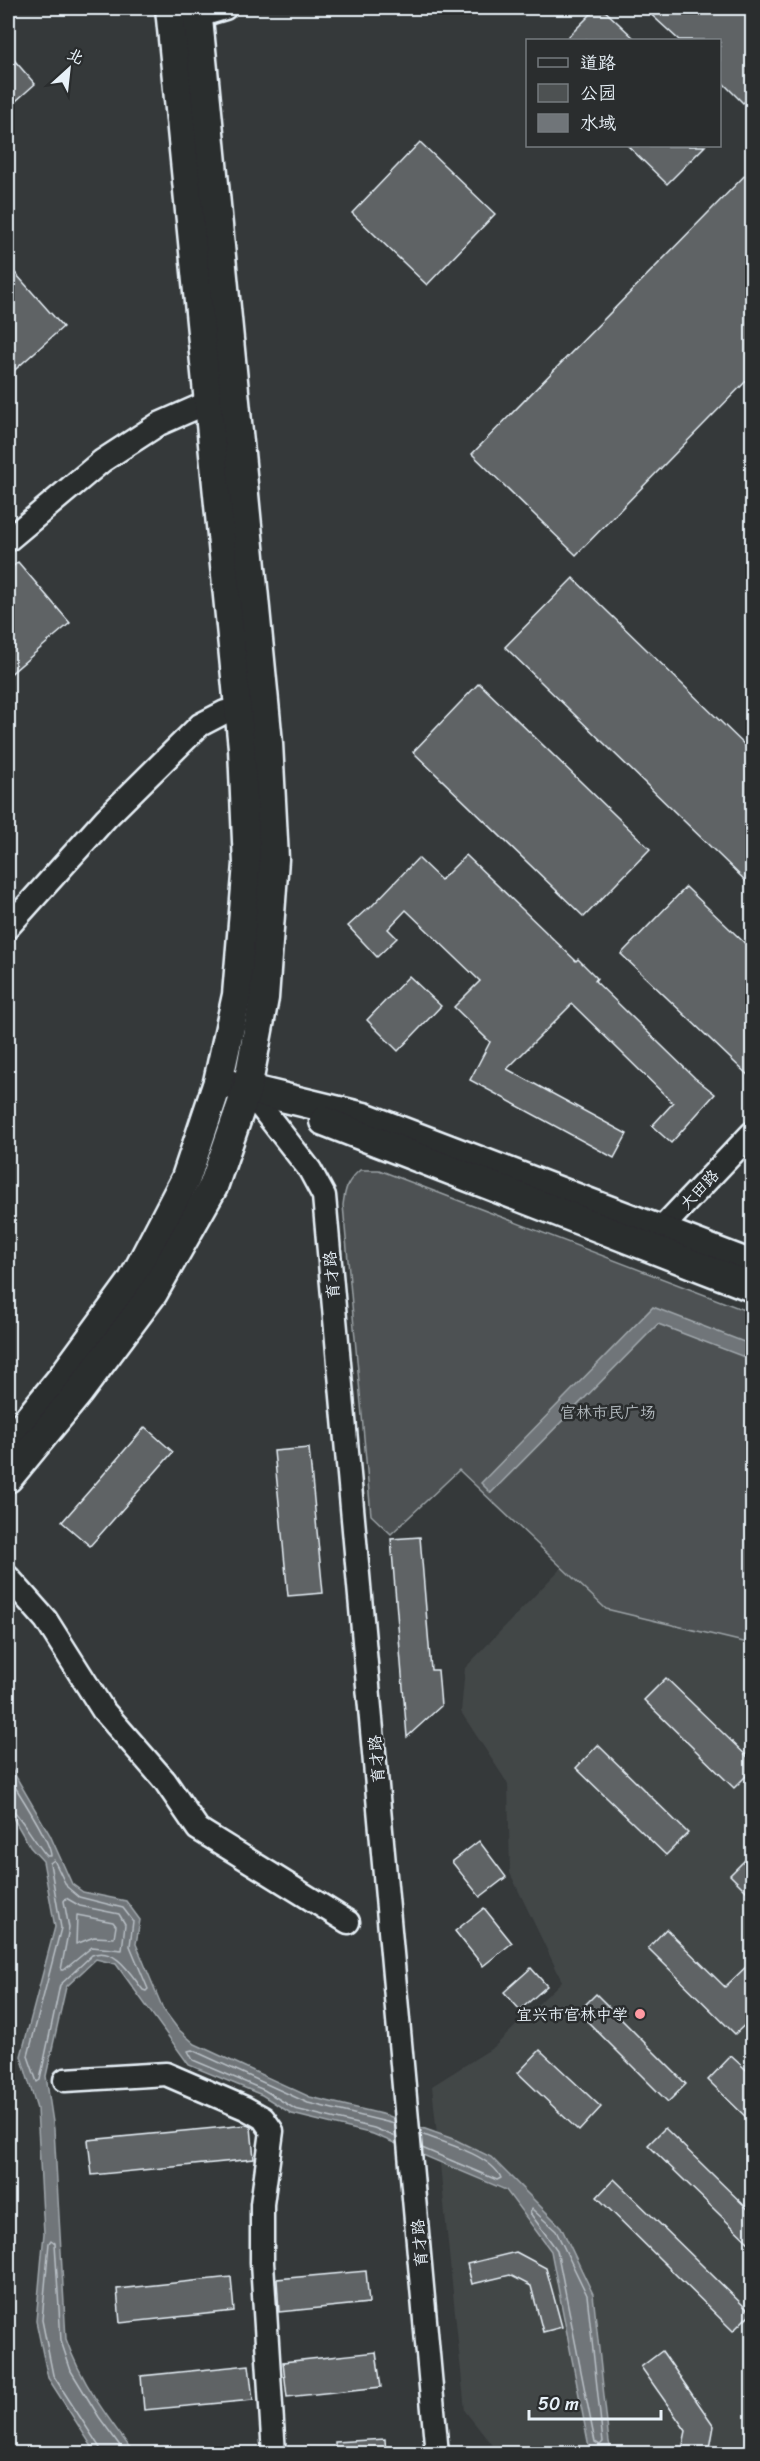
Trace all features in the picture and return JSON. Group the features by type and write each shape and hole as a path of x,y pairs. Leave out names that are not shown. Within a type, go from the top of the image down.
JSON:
{"main road":[{"path":"8,1444 61,1379 132,1282 186,1178 218,1082 237,995 248,864 240,711 170,8"},
{"path":"8,1478 78,1393 153,1293 213,1187 247,1089 264,998 274,859 268,743 197,11"},
{"path":"218,1082 364,1117 656,1239 753,1287"},
{"path":"656,1239 753,1265"}],"street":[{"path":"197,11 225,8"},
{"path":"8,540 102,460 159,424 209,402"},
{"path":"8,927 106,818 200,724 225,712 240,711"},
{"name":"育才路","path":"247,1089 310,1170 324,1196 437,2454"},
{"name":"大田路","path":"656,1239 753,1133"},
{"path":"8,1576 46,1620 103,1710 165,1781 198,1829 348,1922"},
{"path":"65,2080 166,2074 245,2108 263,2118 272,2131 262,2204 262,2239 274,2454"}],"shaded area":[{"name":"宜兴市官林中学","path":"562,1567 606,1609 752,1644 752,2453 596,2454 595,2450 588,2454 498,2453 465,2411 432,2086 494,2047 562,1981 510,1873 508,1784 461,1712 465,1668"}],"green space":[{"name":"官林市民广场","path":"360,1170 379,1170 752,1313 752,1644 606,1609 459,1470 391,1534 371,1515 343,1205 347,1186"}],"water":[{"path":"653,1307 752,1345 752,1360 658,1324 491,1493 481,1483"},
{"path":"8,1763 50,1835 72,1884 83,1892 126,1901 140,1920 136,1944 163,2009 178,2029 195,2044 310,2097 386,2115 456,2140 491,2157 561,2227 593,2294 612,2453 596,2453 595,2450 590,2452 551,2251 506,2190 373,2134 292,2114 262,2095 189,2065 116,1964 96,1959 66,1987 46,2076 54,2129 66,2339 87,2384 134,2453 96,2453 48,2378 36,2321 44,2233 37,2109 21,2056 55,1927 43,1861 30,1847 8,1809"}],"building":[{"path":"597,8 602,8 635,39 566,39"},
{"path":"644,8 753,8 753,94 743,103 721,81 721,39 678,39"},
{"path":"8,53 35,84 8,108"},
{"path":"420,142 495,214 427,285 352,213"},
{"path":"629,147 704,147 667,184"},
{"path":"753,167 753,374 576,555 472,454"},
{"path":"8,265 63,327 8,376"},
{"path":"18,562 70,623 8,676 8,571"},
{"path":"573,578 753,753 753,888 505,647"},
{"path":"479,683 650,849 584,917 413,752"},
{"path":"466,855 576,961 578,959 597,978 595,981 695,1078 715,1094 671,1143 652,1126 673,1103 572,1004 507,1069 627,1134 614,1158 470,1080 490,1042 454,1007 480,981 406,910 388,929 397,938 377,957 348,926 369,909 418,858 441,880"},
{"path":"686,887 753,951 753,1080 621,954"},
{"path":"409,976 441,1006 398,1051 367,1020"},
{"path":"145,1427 173,1452 90,1546 62,1522"},
{"path":"309,1448 323,1593 288,1596 274,1451"},
{"path":"420,1537 431,1670 438,1670 441,1706 407,1737 391,1539"},
{"path":"666,1678 753,1762 753,1769 734,1788 644,1700"},
{"path":"598,1745 688,1833 666,1855 576,1768"},
{"path":"479,1841 506,1877 480,1897 452,1862"},
{"path":"753,1852 753,1898 730,1875"},
{"path":"484,1908 512,1943 483,1966 455,1931"},
{"path":"666,1929 725,1987 753,1960 753,2017 735,2034 648,1948"},
{"path":"531,1968 547,1986 520,2010 504,1992"},
{"path":"596,1994 686,2084 668,2102 578,2012"},
{"path":"540,2050 601,2107 579,2131 518,2073"},
{"path":"731,2056 753,2076 753,2124 708,2080"},
{"path":"247,2125 251,2127 254,2159 92,2175 88,2140"},
{"path":"665,2128 753,2214 753,2247 648,2145"},
{"path":"614,2179 751,2313 733,2331 597,2197"},
{"path":"516,2252 546,2268 562,2327 543,2332 531,2286 510,2275 472,2284 467,2264"},
{"path":"366,2271 369,2303 279,2312 277,2279"},
{"path":"231,2277 234,2311 120,2323 117,2289"},
{"path":"662,2351 714,2426 709,2454 681,2454 686,2431 641,2367"},
{"path":"376,2352 381,2387 287,2397 283,2362"},
{"path":"249,2365 253,2400 144,2410 141,2376"},
{"path":"385,2439 386,2454 335,2454 335,2442"}],"place":[{"name":"宜兴市官林中学","path":"640,2014"}]}
